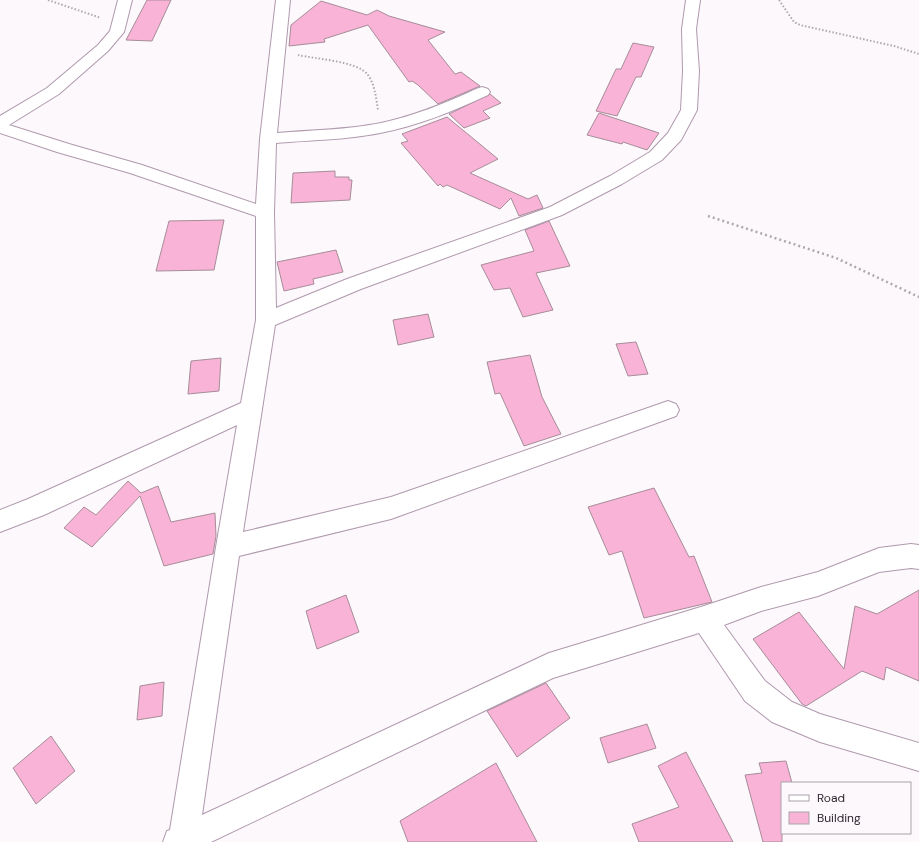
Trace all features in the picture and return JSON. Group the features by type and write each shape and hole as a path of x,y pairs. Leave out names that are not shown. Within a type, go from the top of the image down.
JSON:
{"street":[{"path":"0,124 32,105 76,72 108,43 117,32 125,0"},
{"path":"181,841 250,409 266,320 265,212 268,139 283,0"},
{"path":"266,320 354,284 556,211 616,180 656,156 675,136 689,110 691,71 689,29 693,0"},
{"path":"268,139 346,133 382,128 416,119 482,92"},
{"path":"0,127 63,148 136,169 265,212"},
{"path":"0,521 36,507 250,409"},
{"path":"228,547 390,508 668,410"},
{"path":"181,841 549,666 704,619 761,599 818,584 879,560 911,556 919,557"},
{"path":"704,619 755,691 782,712 820,728 919,757"}],"path":[{"path":"48,0 86,14 120,23"},
{"path":"779,0 794,22 800,25 894,46 919,54"},
{"path":"278,50 303,57 351,66 367,72 373,83 382,128"},
{"path":"708,216 836,258 919,297"}],"building":[{"path":"147,0 171,0 152,41 126,40"},
{"path":"321,1 367,15 377,10 389,16 445,32 428,40 455,74 461,72 480,86 438,104 418,85 412,81 409,82 368,25 324,39 325,42 289,46 291,25"},
{"path":"633,43 654,47 641,77 636,77 617,116 596,111 616,69 621,69"},
{"path":"490,94 501,103 483,111 490,118 464,128 449,114"},
{"path":"599,113 659,133 647,150 623,142 622,144 587,135"},
{"path":"447,117 498,159 470,173 528,199 537,195 543,208 519,216 511,198 500,209 447,185 443,187 440,184 438,186 401,143 408,141 402,134"},
{"path":"335,171 335,177 349,177 349,180 352,180 350,200 291,203 293,173"},
{"path":"224,220 214,270 156,271 169,221"},
{"path":"549,221 570,266 536,273 553,310 523,317 510,288 494,290 481,265 534,251 525,230"},
{"path":"336,250 343,272 313,279 314,284 284,291 277,262"},
{"path":"428,314 434,337 398,345 393,320"},
{"path":"636,342 648,374 628,376 616,344"},
{"path":"530,355 542,397 561,434 524,446 500,393 495,394 487,362"},
{"path":"221,358 219,391 188,394 191,361"},
{"path":"128,481 141,493 158,486 171,522 215,513 216,536 213,554 164,566 140,496 92,547 64,528 84,507 96,515"},
{"path":"654,488 689,557 694,556 712,602 644,618 622,551 609,555 588,507"},
{"path":"919,590 919,681 886,667 884,680 862,671 806,706 802,704 753,639 799,612 844,669 855,606 877,614"},
{"path":"346,595 359,632 317,649 306,611"},
{"path":"164,682 162,716 137,720 140,686"},
{"path":"546,683 570,718 517,757 487,711"},
{"path":"647,724 656,748 608,763 600,738"},
{"path":"51,736 75,771 36,804 13,768"},
{"path":"686,752 733,842 639,842 632,824 679,807 658,766"},
{"path":"786,761 792,782 781,782 782,842 763,842 745,775 762,773 759,763"},
{"path":"496,763 537,842 408,842 400,821"}]}
